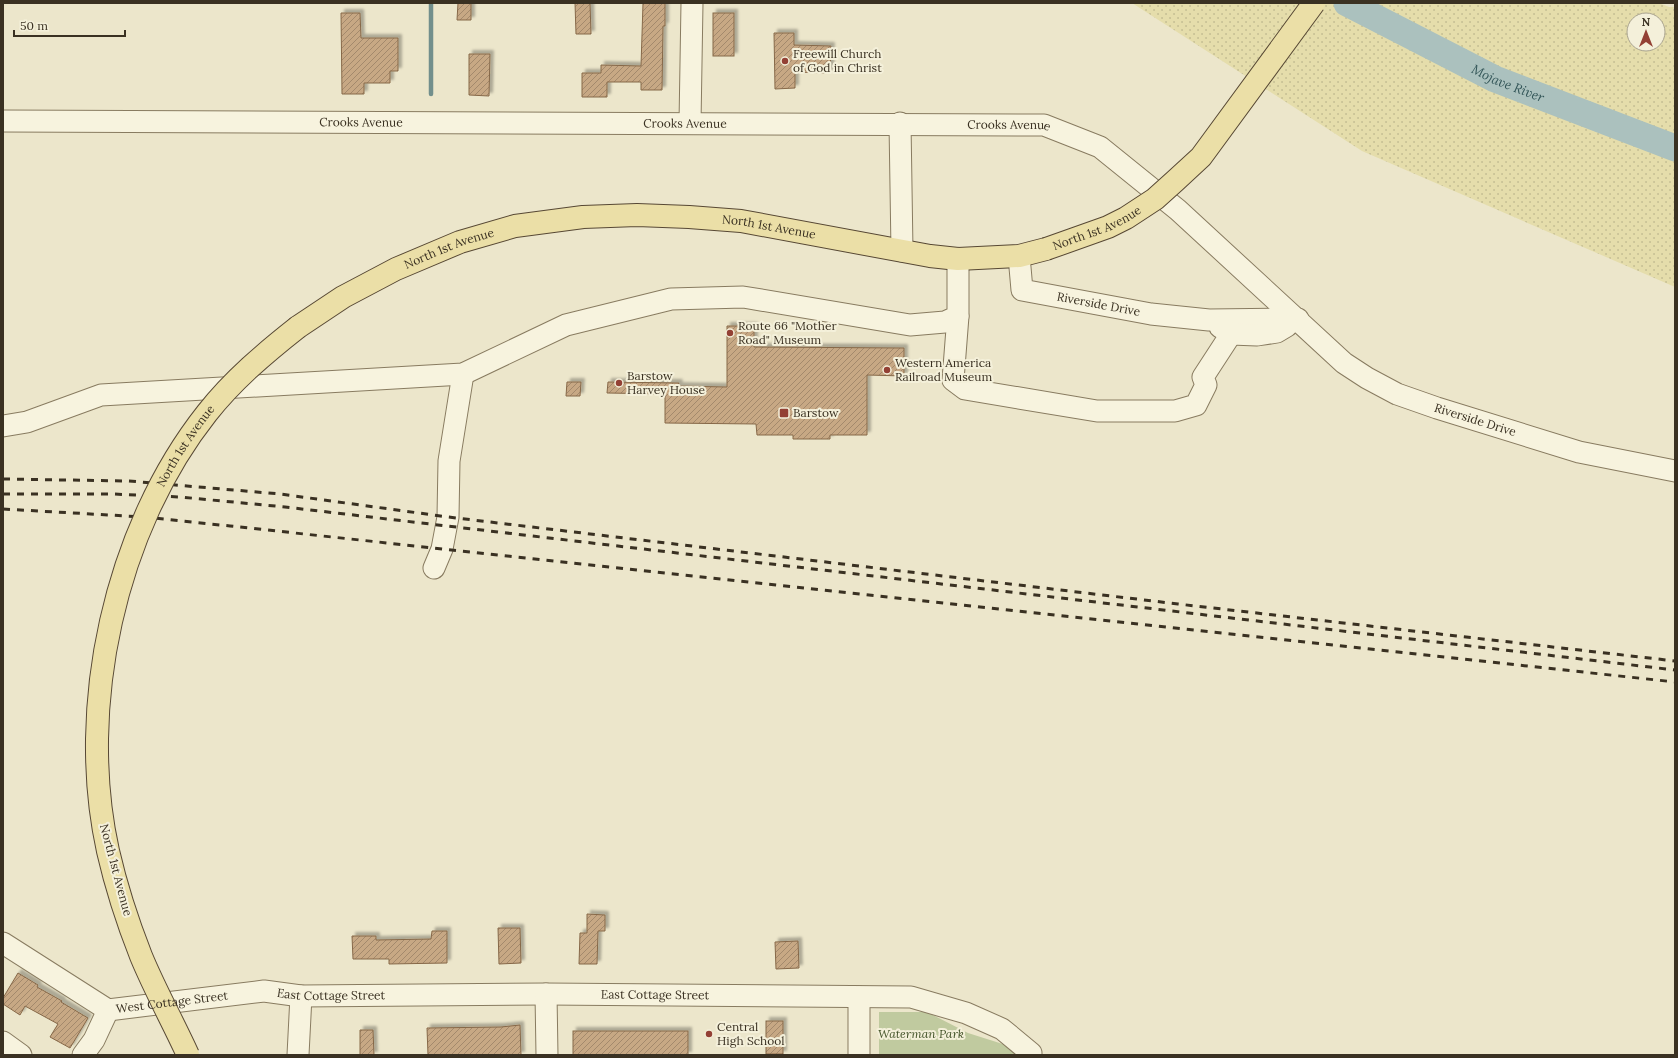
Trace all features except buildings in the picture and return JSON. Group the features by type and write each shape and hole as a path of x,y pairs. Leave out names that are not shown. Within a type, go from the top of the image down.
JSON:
{"main road":[{"name":"North 1st Avenue","path":"188,1055 142,956 124,905 109,852 100,802 97,759 98,726 104,660 110,628 127,565 138,534 167,471 207,413 250,366 298,327 343,297 396,269 460,242 515,226 575,218 637,215 689,217 741,221 958,259 1019,256 1046,249 1102,230 1126,218 1155,199 1201,157 1314,3"}],"street":[{"path":"690,123 692,3"},
{"name":"Crooks Avenue","path":"3,121 900,123 1044,125 1100,147 1178,210 1298,319"},
{"path":"900,123 902,250"},
{"name":"Riverside Drive","path":"1019,256 1022,290 1151,314 1209,320 1298,319 1344,363 1367,378 1398,394 1437,408 1579,452 1675,471"},
{"path":"958,259 958,316 953,380 965,389 1097,411 1175,411 1196,405 1206,385 1203,377 1231,334 1256,335 1277,332 1298,319"},
{"path":"3,426 27,422 101,395 463,374 566,325 671,299 742,297 910,325 944,322 958,316"},
{"name":"Riverside Drive","path":"1209,320 1231,334"},
{"path":"434,568 442,549 448,517 449,461 463,374"},
{"name":"West Cottage Street","path":"3,943 108,1010 264,991"},
{"name":"East Cottage Street","path":"264,991 301,996 546,994 911,997 966,1013 1002,1029 1031,1054"},
{"path":"546,994 547,1055"},
{"path":"298,1055 301,996"},
{"path":"859,997 859,1055"},
{"path":"83,1055 94,1040 108,1010"},
{"path":"3,1042 21,1055"}],"sand":[{"path":"1132,3 1659,3 1669,7 1675,7 1675,287 1362,151"}],"green space":[{"name":"Waterman Park","path":"879,1012 927,1012 968,1033 1009,1046 1017,1055 879,1055"}],"waterway":[{"path":"431,3 431,94"},
{"name":"Mojave River","path":"1347,3 1495,79 1675,148"}],"railway":[{"path":"3,479 129,481 280,494 448,517 1178,604 1675,661"},
{"path":"3,494 113,494 180,497 285,507 1675,670"},
{"path":"3,509 144,517 1675,682"}],"place":[{"name":"Freewill Church of God in Christ","path":"785,61"},
{"name":"Route 66 \"Mother Road\" Museum","path":"730,333"},
{"name":"Western America Railroad Museum","path":"887,370"},
{"name":"Barstow Harvey House","path":"619,383"},
{"name":"Barstow","path":"784,413"},
{"name":"Central High School","path":"709,1034"}]}
